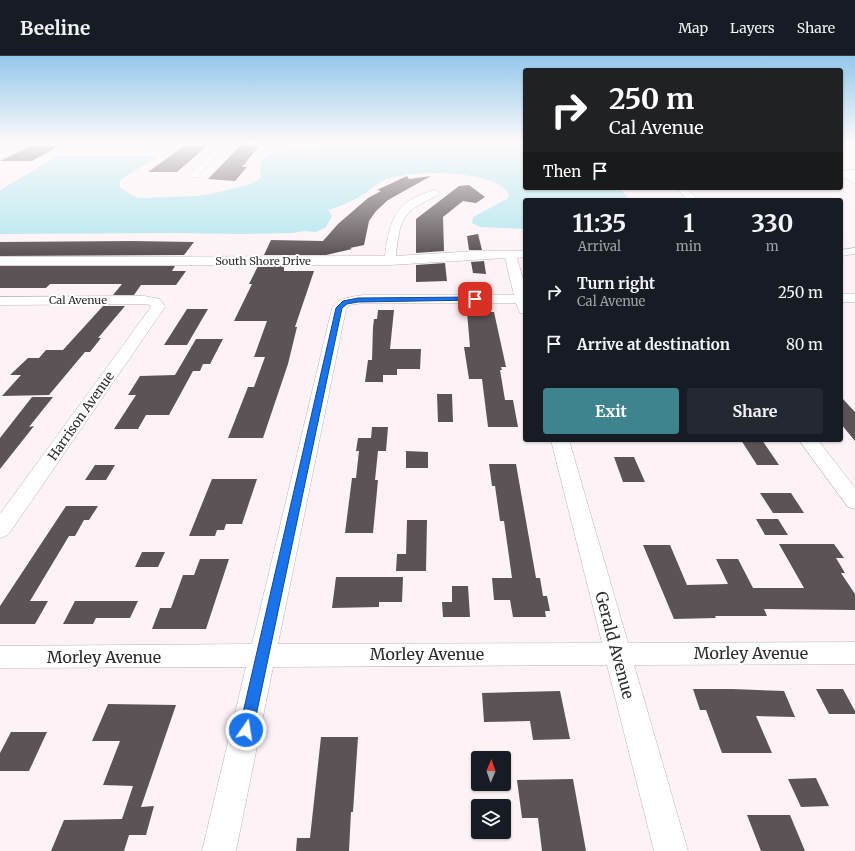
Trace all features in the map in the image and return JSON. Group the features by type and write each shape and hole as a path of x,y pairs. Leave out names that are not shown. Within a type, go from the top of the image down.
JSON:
{"street":[{"path":"682,190 691,198"},
{"path":"390,261 394,225 397,218 409,206 435,193"},
{"path":"843,253 855,252"},
{"path":"510,254 523,300"},
{"name":"South Shore Drive","path":"0,261 390,261 523,254"},
{"path":"843,298 855,298"},
{"path":"219,851 338,311 341,304 364,299 523,303"},
{"name":"Cal Avenue","path":"0,301 144,300 155,302"},
{"name":"Harrison Avenue","path":"0,530 156,310 158,304 155,302"},
{"name":"Gerald Avenue","path":"561,442 671,851"},
{"path":"810,442 855,502"},
{"name":"Morley Avenue","path":"0,657 855,653"}],"water":[{"path":"17,180 121,180 120,187 131,195 139,198 211,194 251,184 257,180 385,180 359,197 328,210 332,216 326,227 316,232 304,231 293,233 240,234 0,234 0,190"},
{"path":"489,180 523,180 523,190 622,190 628,198 523,198 523,229 480,227 472,223 473,217 507,199 509,195 502,186"}],"building":[{"path":"398,180 424,180 388,200 376,211 369,221 364,245 326,255 264,255 271,240 323,241 338,224 368,198 381,191 377,190"},
{"path":"469,185 485,197 476,203 463,201 443,217 444,251 416,253 416,219 459,186"},
{"path":"478,234 482,250 469,250 467,236"},
{"path":"0,242 194,242 184,255 0,256"},
{"path":"484,261 486,274 473,273 471,262"},
{"path":"445,263 447,281 416,282 416,265"},
{"path":"0,266 175,266 172,271 186,271 176,285 141,285 134,295 113,295 122,284 50,284 46,288 0,288"},
{"path":"258,266 284,266 284,271 314,271 295,327 297,327 288,364 263,438 228,438 248,387 254,387 265,357 254,357 267,321 234,321 252,284 249,284"},
{"path":"103,306 125,306 98,338 101,338 90,352 85,352 49,395 2,396 21,375 10,375 28,358 39,358 46,350 63,350"},
{"path":"187,309 208,309 187,345 164,345"},
{"path":"378,310 394,310 390,349 421,349 420,369 397,369 397,375 383,375 383,382 365,382 368,360 372,360 373,327 374,319 377,319"},
{"path":"467,312 494,312 506,367 501,367 502,370 500,370 505,400 513,400 518,427 488,427 482,379 469,379 464,347 470,347"},
{"path":"196,339 223,339 210,364 203,364 200,371 193,371 169,415 146,415 138,429 114,429 136,395 128,395 140,376 175,375"},
{"path":"437,394 452,394 453,422 438,422"},
{"path":"32,397 53,397 29,427 34,426 0,469 0,438"},
{"path":"843,399 855,412 855,441 843,426"},
{"path":"372,427 388,427 386,451 378,451 375,480 378,480 373,533 345,533 352,478 356,478 359,451 356,451 358,438 371,438"},
{"path":"742,442 763,442 779,465 757,465"},
{"path":"406,451 428,452 428,468 406,468"},
{"path":"614,457 634,457 645,482 623,482"},
{"path":"489,464 516,464 536,578 540,578 543,596 547,596 550,611 545,611 546,617 513,617 510,600 494,600 492,578 512,578 504,521 500,521 495,486 492,486"},
{"path":"95,465 115,465 106,480 85,480"},
{"path":"212,479 257,479 242,524 226,524 224,530 217,530 215,536 189,536"},
{"path":"760,493 791,493 804,513 773,513"},
{"path":"66,506 98,506 89,520 84,520 75,536 69,536 30,601 48,601 35,624 0,624 0,606"},
{"path":"756,519 778,519 788,535 765,535"},
{"path":"407,520 427,520 426,571 396,571 397,554 406,554"},
{"path":"779,544 834,544 844,558 836,558 845,573 841,573 855,594 855,610 764,609 767,616 715,616 716,618 674,619 643,545 670,545 687,585 728,584 716,559 738,559 753,588 804,588"},
{"path":"142,552 165,552 158,567 135,567"},
{"path":"200,559 229,559 206,629 152,629 160,608 171,608 183,575 194,575"},
{"path":"336,577 403,577 402,602 379,602 379,607 332,608"},
{"path":"452,586 468,586 470,617 443,617 442,602 452,602"},
{"path":"75,601 138,601 130,618 96,618 93,624 63,624"},
{"path":"693,689 784,691 795,717 756,716 772,753 722,753 706,710 700,710"},
{"path":"816,689 843,689 855,711 855,714 829,714"},
{"path":"560,691 570,739 533,740 530,721 484,722 482,693"},
{"path":"108,704 176,705 141,807 154,806 146,835 129,835 124,851 51,851 64,820 122,819 133,786 103,785 120,741 92,741"},
{"path":"11,732 47,732 29,771 0,771 0,753"},
{"path":"321,737 358,737 349,851 296,851 297,838 310,838"},
{"path":"816,778 829,806 801,807 788,779"},
{"path":"573,779 586,851 542,851 538,818 522,818 517,780"},
{"path":"747,815 790,815 805,851 761,851"}],"route":[{"path":"246,730 294,517 338,311 341,304 351,300 475,299"}]}
